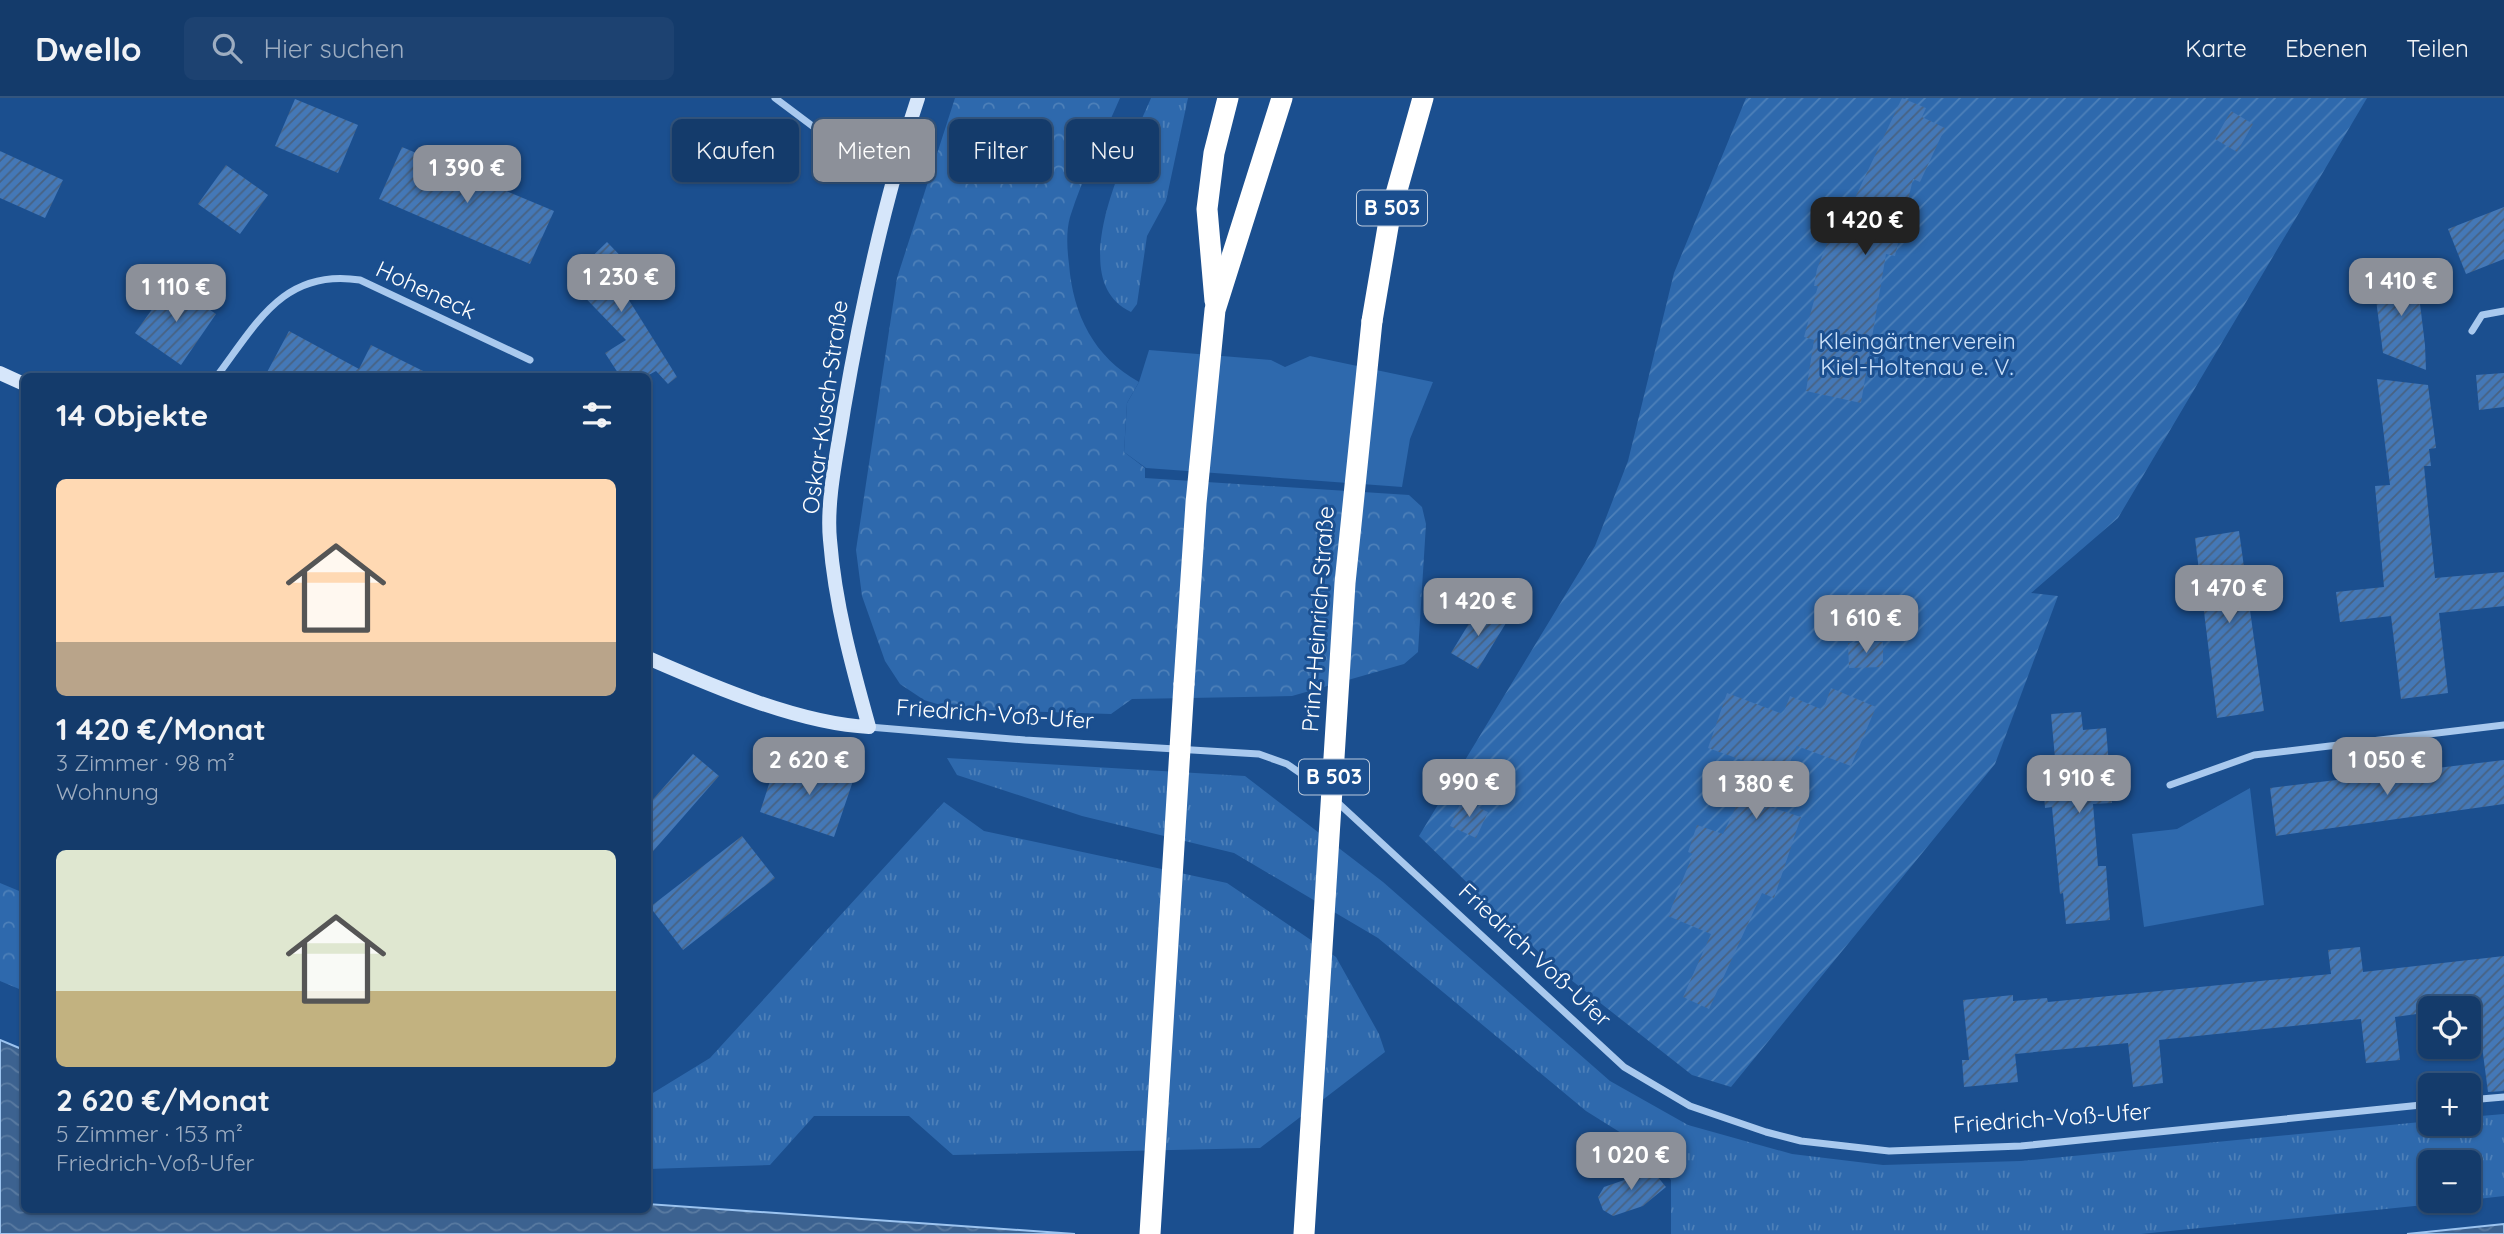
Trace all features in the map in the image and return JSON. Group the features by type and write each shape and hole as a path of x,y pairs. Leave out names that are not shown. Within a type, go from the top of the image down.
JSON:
{"highway":[{"path":"1150,1234 1196,503 1215,310 1207,209 1214,153 1228,98"},
{"path":"1215,310 1282,98"},
{"name":"Prinz-Heinrich-Straße","path":"1304,1234 1345,583 1372,321 1390,215 1423,98"}],"street":[{"path":"775,98 813,126"},
{"name":"Oskar-Kusch-Straße","path":"911,119 918,98"},
{"name":"Oskar-Kusch-Straße","path":"869,727 837,601 829,537 836,455 860,314 891,182"},
{"name":"Hoheneck","path":"219,373 267,310 289,290 339,277 360,280 530,360"},
{"path":"2472,331 2482,315 2504,311"},
{"path":"0,373 21,383"},
{"name":"Friedrich-Voß-Ufer","path":"651,659 802,717 836,726 1025,740 1226,750 1259,754 1287,765 1324,789 1624,1068 1690,1106 1766,1132 1801,1140 1889,1151 2021,1146 2418,1105"},
{"path":"2170,785 2254,755 2504,725"},
{"path":"2481,1099 2504,1097"}],"green space":[{"path":"955,98 1120,98 1111,119 1066,119 1066,182 1083,182 1069,222 1067,240 1071,283 1081,317 1098,347 1123,372 1139,382 1127,403 1124,452 1145,468 1145,478 1409,495 1422,507 1426,524 1418,652 1404,664 1292,696 1132,699 1111,714 954,709 924,700 900,684 885,661 862,596 856,550 897,278 928,182 935,182 935,160"},
{"path":"1151,98 1188,98 1166,201 1147,236 1137,304 1131,312 1111,295 1101,271 1101,242 1116,182 1159,182 1159,119 1142,119"},
{"name":"Kleingärtnerverein Kiel-Holtenau e. V.","path":"1746,98 2367,98 2118,518 2031,593 2058,596 1995,764 1731,1087 1692,1075 1552,965 1419,836 1595,546 1628,461 1674,273"},
{"path":"1149,350 1271,360 1285,367 1310,356 1433,382 1410,439 1402,487 1146,468 1124,452 1127,403 1139,382"},
{"path":"947,758 1245,776 1383,882 1610,1081 1688,1125 1792,1154 1883,1165 2021,1161 2418,1122 2418,1136 2481,1136 2481,1116 2504,1114 2504,1196 2481,1199 2481,1150 2418,1150 2418,1206 2141,1234 1671,1234 1671,1180 1642,1146 1586,1111 1378,938 1234,853 1082,816 957,775"},
{"path":"2250,788 2264,905 2144,927 2132,834 2177,829"},
{"path":"944,802 984,831 1227,883 1336,957 1379,1034 1385,1052 1260,1148 953,1155 909,1116 814,1116 770,1165 651,1169 651,1094 710,1058"},
{"path":"0,883 21,892 21,990 0,981"}],"water":[{"path":"0,1040 21,1049 21,1213 651,1213 651,1204 1075,1234 0,1234"},
{"path":"2504,1224 2504,1234 2407,1234"}],"building":[{"path":"1902,98 1926,108 1922,117 1945,128 1920,182 1913,179 1895,256 1886,254 1861,403 1806,391 1814,340 1804,337 1818,286 1814,286 1817,269 1832,231 1838,234"},
{"path":"295,99 358,125 338,173 275,146"},
{"path":"2231,111 2253,124 2237,152 2215,139"},
{"path":"402,147 554,211 530,264 379,199"},
{"path":"0,151 63,180 45,218 0,198"},
{"path":"226,165 268,195 240,234 198,204"},
{"path":"2504,207 2504,259 2466,274 2448,229"},
{"path":"607,242 644,280 627,297 677,377 668,384 656,371 651,374 618,373 605,353 626,340 568,280"},
{"path":"2416,271 2426,370 2383,353 2373,277"},
{"path":"171,283 216,314 181,365 135,333"},
{"path":"289,331 359,369 371,345 427,373 267,373"},
{"path":"2504,373 2504,407 2479,410 2476,375"},
{"path":"2377,379 2428,385 2436,448 2429,449 2431,466 2424,466 2435,578 2504,572 2504,606 2439,613 2448,693 2401,699 2391,616 2340,622 2336,592 2384,587 2375,486 2390,485"},
{"path":"2239,531 2264,711 2217,718 2195,538"},
{"path":"1479,607 1506,623 1478,669 1451,653"},
{"path":"1883,642 1883,667 1849,668 1848,643"},
{"path":"1831,688 1876,707 1851,766 1797,746 1770,807 1801,817 1774,898 1762,893 1709,1009 1683,997 1711,934 1668,916 1693,854 1688,852 1697,825 1723,834 1756,765 1708,748 1727,693 1783,714 1790,696 1823,710"},
{"path":"2081,712 2083,730 2106,728 2112,803 2093,804 2098,866 2106,866 2110,920 2066,924 2063,893 2060,894 2052,807 2045,808 2042,770 2056,769 2051,714"},
{"path":"693,754 719,776 651,854 651,802"},
{"path":"785,760 819,772 822,763 855,775 834,837 760,812 770,781 777,783"},
{"path":"2504,760 2504,804 2276,836 2270,788"},
{"path":"1462,800 1488,812 1476,838 1450,826"},
{"path":"742,836 775,878 683,950 651,906"},
{"path":"2360,947 2363,972 2504,956 2504,1091 2488,1092 2481,1039 2481,996 2418,996 2418,1014 2395,1017 2400,1060 2366,1063 2361,1019 2159,1040 2163,1083 2133,1087 2128,1043 2015,1054 2018,1082 1964,1087 1962,1060 1969,1060 1963,1000 2013,995 2013,1001 2047,998 2048,1002 2331,974 2328,950"},
{"path":"1647,1164 1666,1187 1643,1206 1613,1216 1603,1210 1598,1197 1604,1187 1630,1178"}]}
